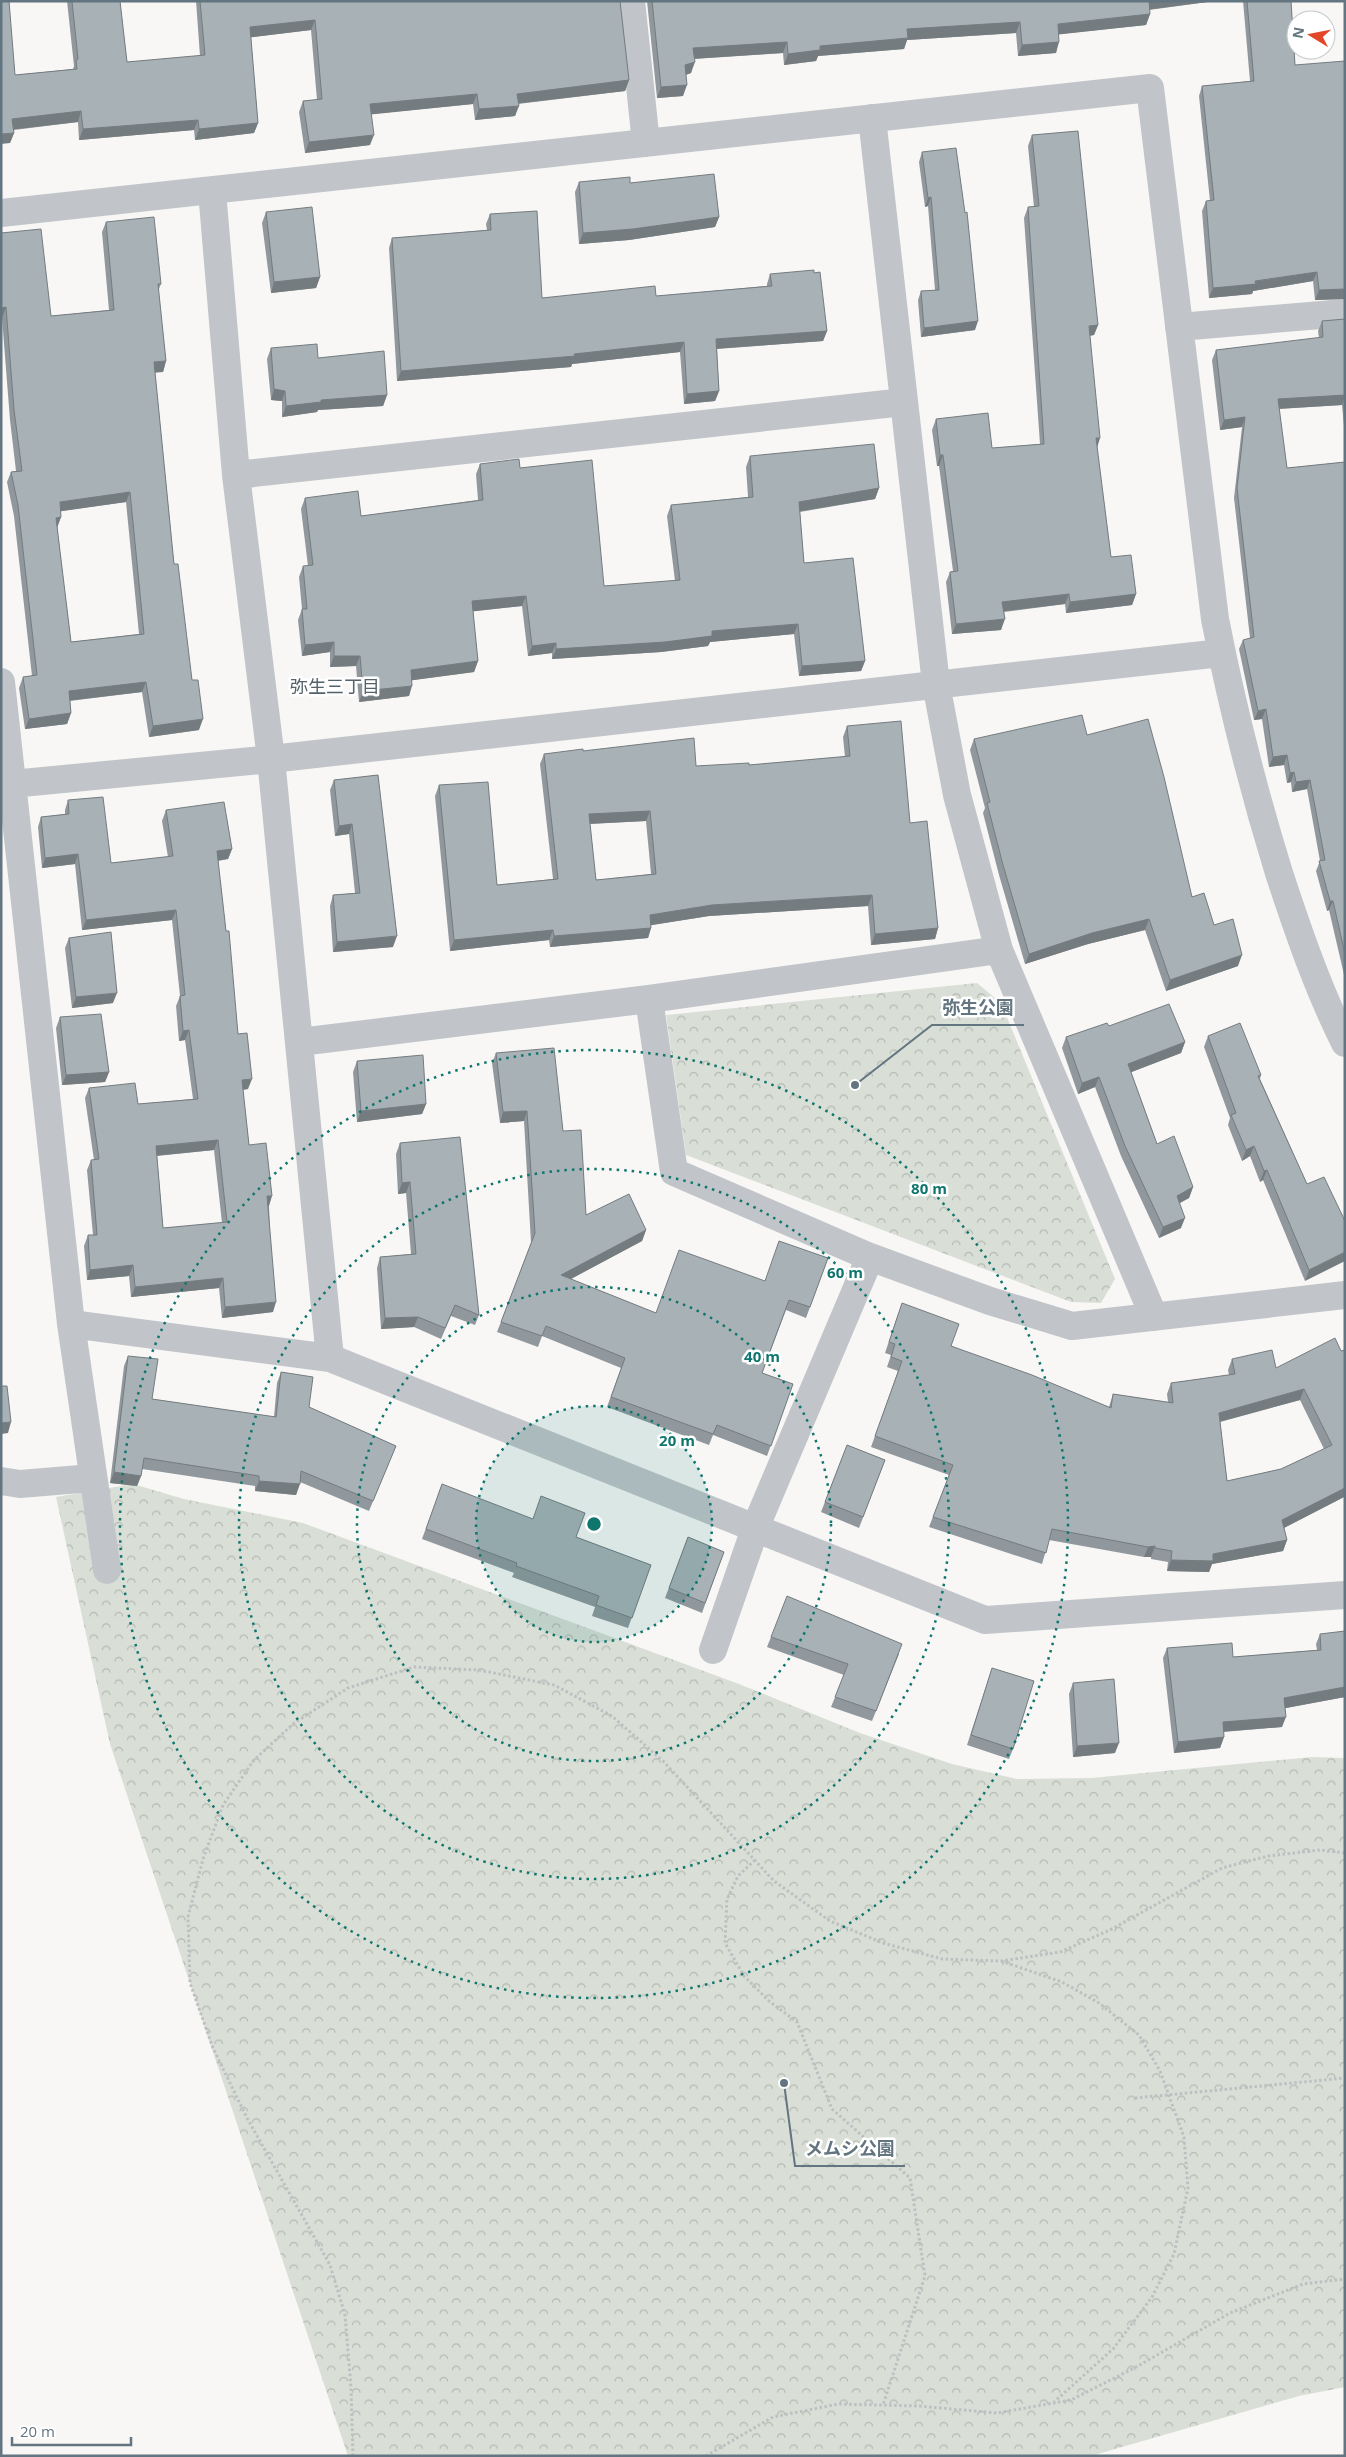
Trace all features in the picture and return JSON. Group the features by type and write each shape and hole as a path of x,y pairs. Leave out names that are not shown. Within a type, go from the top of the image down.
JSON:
{"street":[{"path":"631,1 646,143"},
{"path":"1,213 1150,88 1215,619 1229,695 1258,806 1293,916 1328,1010 1345,1043"},
{"path":"872,118 936,684 957,795 999,950 1154,1316"},
{"path":"212,191 236,475 271,759 330,1358"},
{"path":"1179,327 1345,313"},
{"path":"236,475 904,402"},
{"path":"7,785 271,759 1221,653"},
{"path":"1,682 7,785 71,1324 92,1478 107,1570"},
{"path":"300,1042 649,999 999,950"},
{"path":"649,999 674,1172 870,1257 990,1301 1072,1326 1345,1295"},
{"path":"712,1650 756,1526 870,1257"},
{"path":"71,1324 330,1358 756,1526 986,1620 1345,1596"},
{"path":"1,1481 20,1484 92,1478"}],"path":[{"path":"353,2456 351,2388 345,2315 330,2265 243,2109 213,2048 190,1983 188,1917 203,1860 223,1806 254,1760 293,1724 348,1688 414,1667 479,1670 554,1685 612,1716 664,1762 774,1881 830,1921 883,1944 942,1959 1001,1961 1060,1952 1110,1930 1222,1868 1268,1856 1320,1850 1345,1853"},
{"path":"755,1860 738,1876 727,1899 726,1943 744,1976 769,2001 797,2022 832,2109 910,2178 925,2276 883,2405"},
{"path":"1001,1961 1062,1982 1099,2003 1139,2035 1160,2071 1184,2137 1188,2188 1174,2254 1152,2298 1113,2349 1054,2402"},
{"path":"1135,2098 1345,2078"},
{"path":"706,2456 773,2417 838,2404 918,2406 997,2413 1071,2400 1230,2313 1303,2284 1345,2279"}],"green space":[{"path":"977,983 1001,1003 1115,1279 1101,1303 1071,1302 686,1155 666,1015"},
{"path":"133,1484 184,1499 303,1523 739,1684 860,1733 952,1764 1017,1779 1091,1778 1312,1757 1345,1758 1345,2387 1299,2396 1091,2456 348,2456 110,1744 56,1497"}],"building":[{"path":"1,1 9,1 15,75 77,69 76,60 78,59 72,1 120,1 127,62 205,55 200,1 620,1 629,80 517,94 519,106 479,109 477,94 370,104 374,135 309,142 303,101 322,99 315,20 250,27 258,123 199,129 198,120 83,129 81,111 12,119 14,133 1,134"},
{"path":"652,1 1149,1 1150,14 1058,24 1059,42 1022,45 1020,22 907,29 908,38 820,46 820,50 788,54 787,42 693,48 695,62 685,65 687,85 661,87"},
{"path":"1247,1 1291,1 1292,10 1286,10 1286,60 1295,60 1295,65 1345,61 1345,289 1319,290 1317,272 1255,281 1256,284 1213,288 1206,201 1214,200 1202,86 1254,81"},
{"path":"1078,131 1098,325 1089,326 1100,438 1096,438 1111,557 1131,555 1136,594 1070,602 1069,594 1002,602 1005,619 956,624 950,572 958,571 943,455 940,455 936,419 988,413 992,448 1044,444 1028,207 1039,206 1032,135"},
{"path":"956,148 965,213 967,212 978,321 924,328 921,291 939,290 931,197 928,198 922,152"},
{"path":"714,174 719,217 633,229 583,233 579,182 630,177 630,183"},
{"path":"312,207 320,277 274,282 266,212"},
{"path":"537,211 542,298 655,286 656,296 772,286 770,274 814,270 814,273 820,272 827,331 716,339 719,391 687,394 684,342 574,354 575,356 401,371 392,238 491,230 490,214"},
{"path":"154,217 161,284 158,284 166,361 154,362 174,564 178,564 192,680 198,680 203,719 153,726 146,682 69,691 71,713 29,719 23,677 37,675 18,505 11,472 22,471 14,410 6,307 1,308 1,233 41,229 51,316 114,310 106,222","holes":["130,492 144,634 71,642 56,518 61,517 60,502"]},
{"path":"1345,319 1345,395 1278,399 1287,468 1345,462 1345,954 1333,901 1330,901 1319,861 1325,860 1310,780 1296,782 1294,772 1290,773 1287,755 1273,757 1266,709 1258,711 1243,640 1254,637 1237,488 1245,417 1224,420 1216,350 1323,337 1322,321"},
{"path":"317,344 318,358 384,351 387,395 321,400 321,402 286,406 285,391 274,389 271,348"},
{"path":"874,444 879,488 799,502 804,563 853,558 865,661 802,666 798,624 712,631 712,636 665,642 556,649 556,643 532,646 526,596 472,601 478,661 411,670 412,686 363,691 360,656 334,656 334,642 305,645 302,609 307,609 303,566 313,565 305,498 358,491 361,516 483,500 480,464 519,459 520,468 592,460 604,586 680,580 671,505 753,497 750,456"},
{"path":"1082,715 1087,735 1148,719 1164,777 1192,897 1204,893 1214,925 1233,919 1242,955 1170,980 1149,919 1092,933 1029,954 987,803 990,802 974,739"},
{"path":"901,721 910,823 927,821 938,928 875,934 872,895 712,905 650,915 651,928 554,936 553,930 454,940 439,785 488,782 497,885 558,879 544,754 694,738 696,766 749,763 749,765 850,756 847,726","holes":["650,811 656,874 596,880 589,814"]},
{"path":"378,775 397,936 337,942 333,895 360,893 352,824 339,826 334,780"},
{"path":"103,797 111,863 173,856 166,810 224,802 232,849 217,851 226,931 229,931 238,1034 247,1033 252,1079 242,1080 249,1145 266,1143 272,1196 267,1196 276,1302 225,1307 223,1278 135,1287 133,1265 90,1270 88,1235 97,1235 91,1160 99,1159 89,1088 135,1083 138,1104 198,1099 189,1030 183,1031 180,996 185,995 176,910 86,920 78,854 45,858 41,817 69,814 68,800","holes":["218,1140 227,1222 163,1228 156,1146"]},
{"path":"111,932 117,993 76,997 69,938"},
{"path":"1169,1004 1185,1042 1128,1064 1157,1144 1174,1136 1193,1187 1177,1196 1185,1218 1163,1227 1125,1146 1099,1077 1082,1083 1066,1037 1107,1023 1109,1026"},
{"path":"101,1014 109,1072 66,1075 60,1017"},
{"path":"1240,1023 1261,1075 1258,1076 1307,1184 1324,1177 1345,1221 1345,1252 1309,1270 1267,1170 1264,1171 1254,1146 1246,1150 1231,1115 1236,1113 1208,1036"},
{"path":"554,1048 563,1131 581,1130 586,1215 629,1194 646,1230 561,1275 656,1313 679,1250 765,1281 779,1241 828,1258 810,1307 789,1300 762,1373 793,1384 771,1446 717,1425 713,1434 611,1397 625,1358 546,1326 542,1336 501,1322 535,1233 527,1111 503,1112 496,1053"},
{"path":"423,1055 426,1104 361,1111 357,1061"},
{"path":"460,1137 479,1315 455,1305 445,1328 418,1317 385,1318 380,1257 416,1254 410,1182 402,1183 400,1143"},
{"path":"902,1303 959,1324 951,1346 1032,1375 1111,1408 1113,1394 1173,1403 1171,1383 1235,1374 1232,1359 1272,1350 1276,1368 1335,1338 1341,1351 1345,1350 1345,1488 1282,1520 1287,1540 1213,1554 1213,1561 1171,1560 1172,1551 1155,1548 1155,1546 1148,1547 1052,1529 1046,1553 933,1517 953,1465 875,1436 902,1361 891,1357 895,1344 889,1342","holes":["1304,1389 1332,1445 1281,1469 1227,1481 1219,1413"]},
{"path":"128,1356 158,1359 152,1399 276,1417 281,1372 313,1377 309,1407 396,1446 373,1501 301,1471 300,1484 259,1481 259,1476 144,1458 141,1476 114,1472"},
{"path":"1,1386 7,1386 11,1422 1,1423"},
{"path":"847,1445 885,1460 863,1517 825,1502"},
{"path":"442,1484 533,1519 541,1496 585,1513 576,1537 651,1565 632,1618 596,1605 599,1596 516,1566 517,1563 426,1529"},
{"path":"688,1537 724,1552 705,1603 669,1588"},
{"path":"787,1596 902,1644 876,1711 835,1697 848,1664 771,1637"},
{"path":"1345,1631 1345,1687 1284,1698 1286,1717 1223,1722 1224,1737 1178,1742 1167,1648 1232,1643 1233,1657 1321,1650 1320,1634"},
{"path":"992,1668 1034,1681 1013,1749 971,1735"},
{"path":"1114,1679 1119,1743 1077,1746 1073,1683"}],"place":[{"name":"弥生公園","path":"855,1085"},
{"name":"メムシ公園","path":"784,2083"}],"district":[{"name":"弥生三丁目","path":"335,686"}]}
